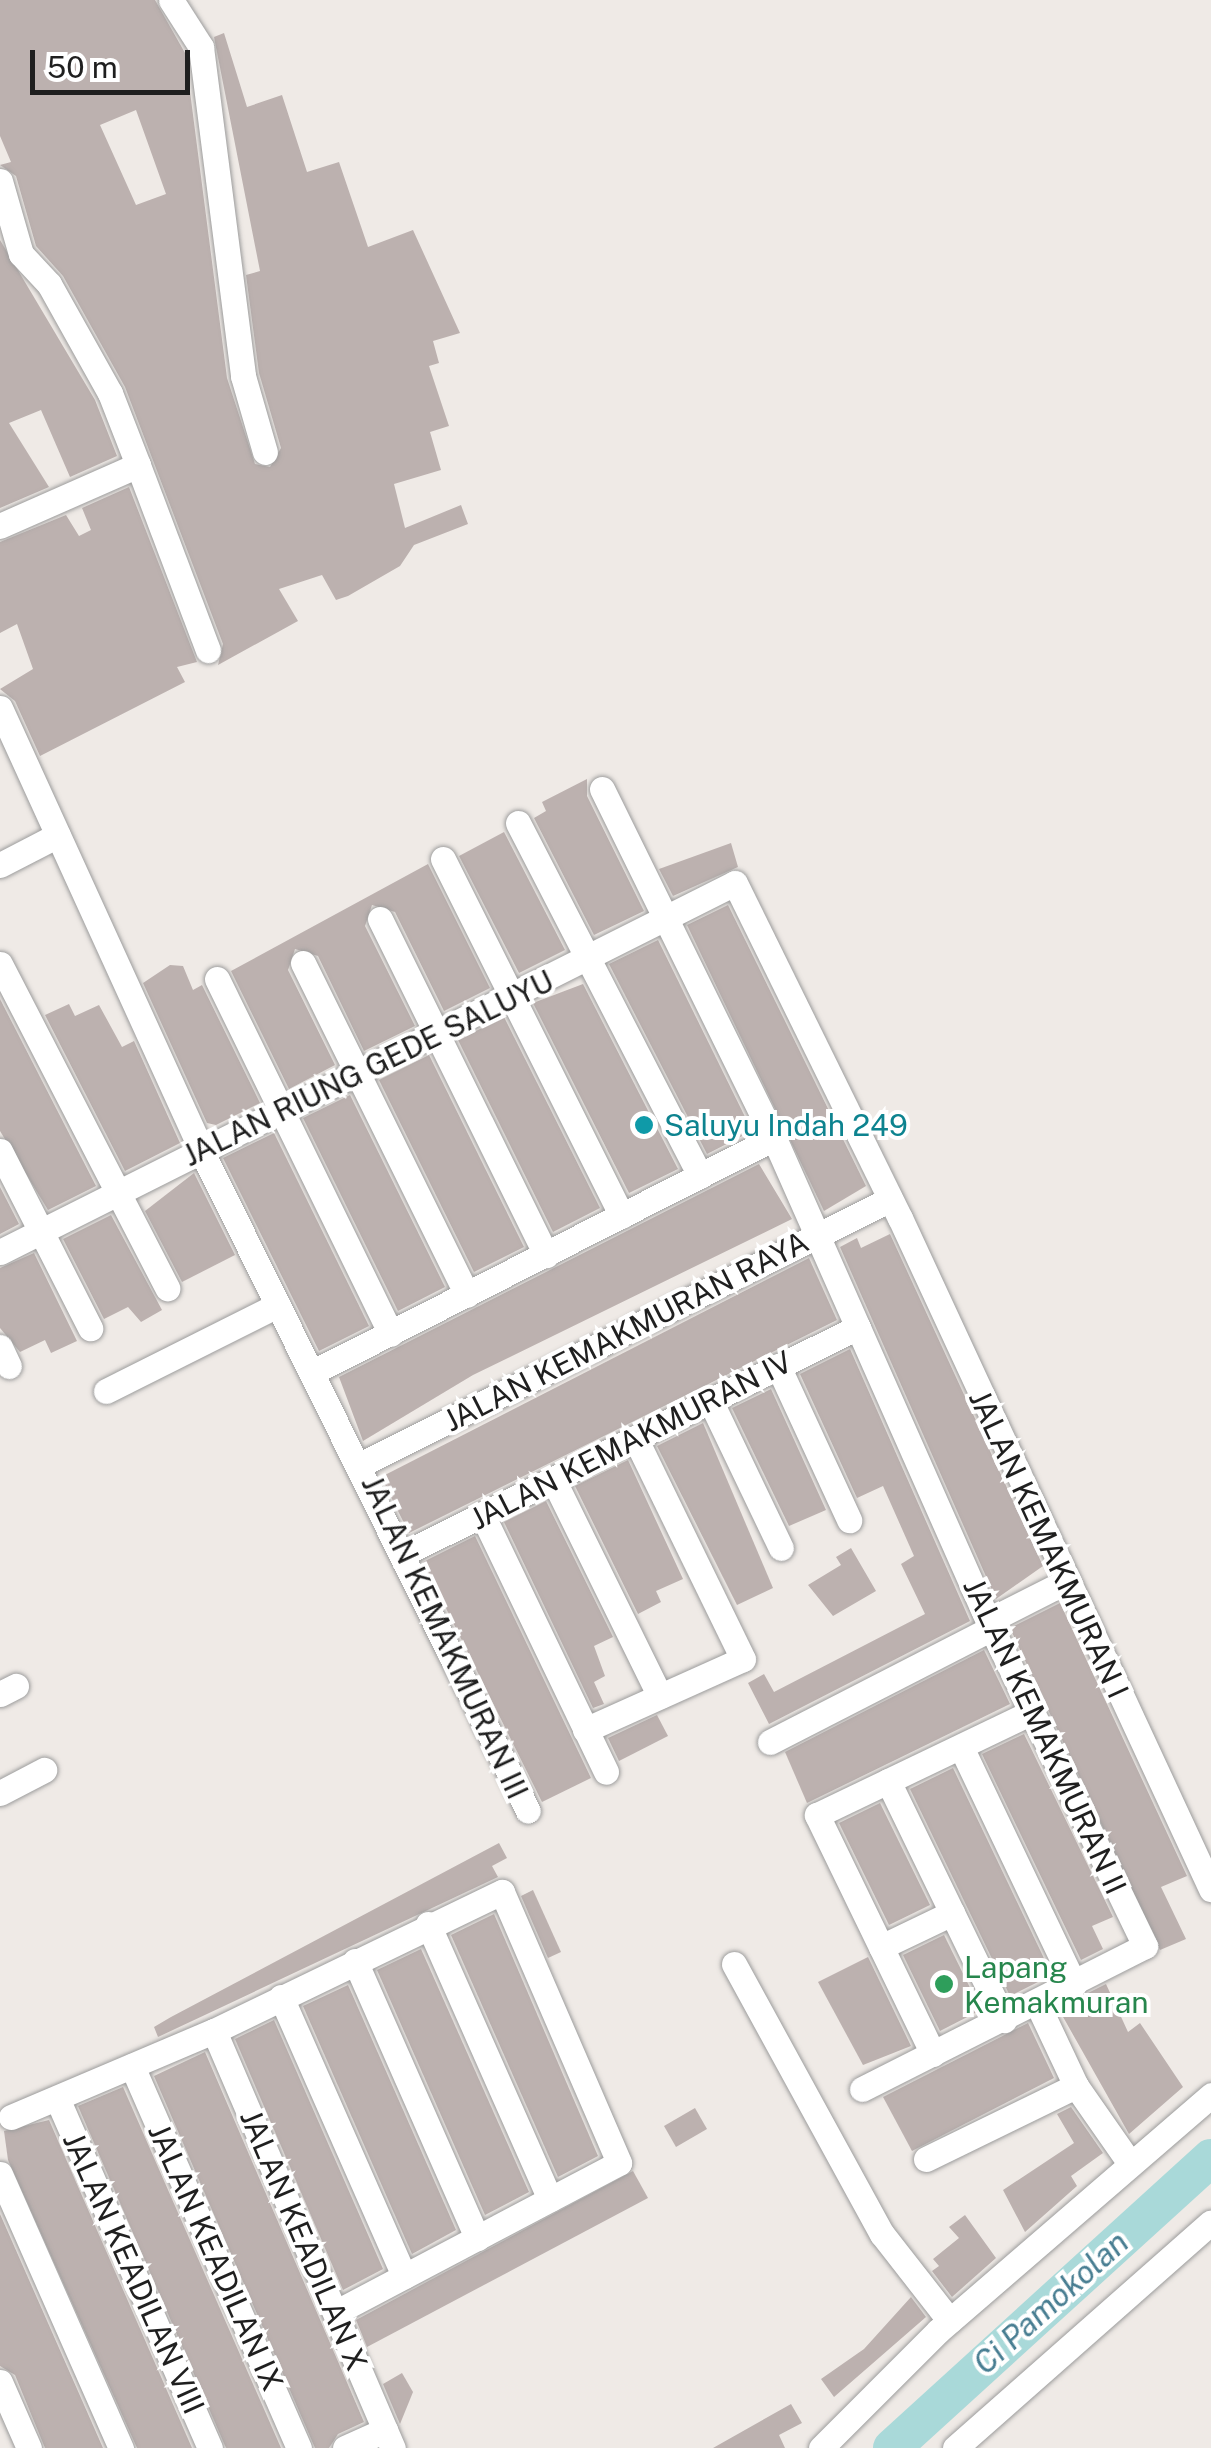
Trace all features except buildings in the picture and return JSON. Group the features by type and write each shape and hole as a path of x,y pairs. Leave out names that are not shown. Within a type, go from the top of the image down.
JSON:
{"street":[{"path":"171,0 201,47 243,376 265,452"},
{"path":"0,181 21,254 49,284 102,378 208,650"},
{"path":"0,526 138,465"},
{"name":"JALAN KEMAKMURAN III","path":"0,708 201,1150 362,1464 528,1811"},
{"name":"JALAN KEMAKMURAN II","path":"602,789 774,1138 990,1624 1145,1946 862,2089"},
{"path":"518,822 700,1176"},
{"path":"0,865 58,834"},
{"path":"443,859 622,1216"},
{"name":"JALAN RIUNG GEDE SALUYU","path":"0,1252 735,884"},
{"name":"JALAN KEMAKMURAN I","path":"735,884 890,1198 1065,1582 1211,1889"},
{"path":"380,919 546,1255"},
{"path":"302,962 466,1295"},
{"path":"0,964 122,1191 167,1288"},
{"path":"217,979 390,1334"},
{"path":"313,1372 774,1138"},
{"path":"0,1151 90,1328"},
{"name":"JALAN KEMAKMURAN RAYA","path":"362,1464 890,1198"},
{"path":"106,1391 278,1305"},
{"name":"JALAN KEMAKMURAN IV","path":"404,1552 858,1327"},
{"path":"778,1366 849,1520"},
{"path":"710,1400 781,1548"},
{"path":"585,1730 743,1659 635,1438"},
{"path":"553,1479 660,1696"},
{"path":"482,1514 606,1772"},
{"path":"770,1742 1065,1582"},
{"path":"933,2054 818,1815 1032,1712"},
{"path":"962,1748 1074,1984"},
{"path":"0,1793 44,1770"},
{"path":"888,1782 1004,2020"},
{"path":"10,2117 214,2031 428,1924 502,1892 619,2163 336,2312"},
{"path":"881,1947 952,1912"},
{"path":"428,1924 550,2199"},
{"path":"355,1961 477,2238"},
{"path":"734,1964 882,2234 950,2321"},
{"path":"281,1997 404,2276"},
{"path":"1037,2003 1076,2086 1123,2154"},
{"name":"JALAN KEADILAN X","path":"214,2031 389,2439"},
{"name":"JALAN KEADILAN IX","path":"132,2066 299,2448"},
{"path":"926,2159 1076,2086"},
{"path":"821,2448 1123,2154 1211,2095"},
{"name":"JALAN KEADILAN VIII","path":"57,2098 210,2448"},
{"path":"0,2174 120,2448"},
{"path":"955,2448 1211,2222"},
{"path":"0,2382 29,2448"},
{"path":"345,2448 389,2439"}],"waterway":[{"name":"Ci Pamokolan","path":"892,2448 1211,2158"}],"place":[{"name":"Saluyu Indah 249","path":"644,1125"},
{"name":"Lapang Kemakmuran","path":"944,1984"}]}
